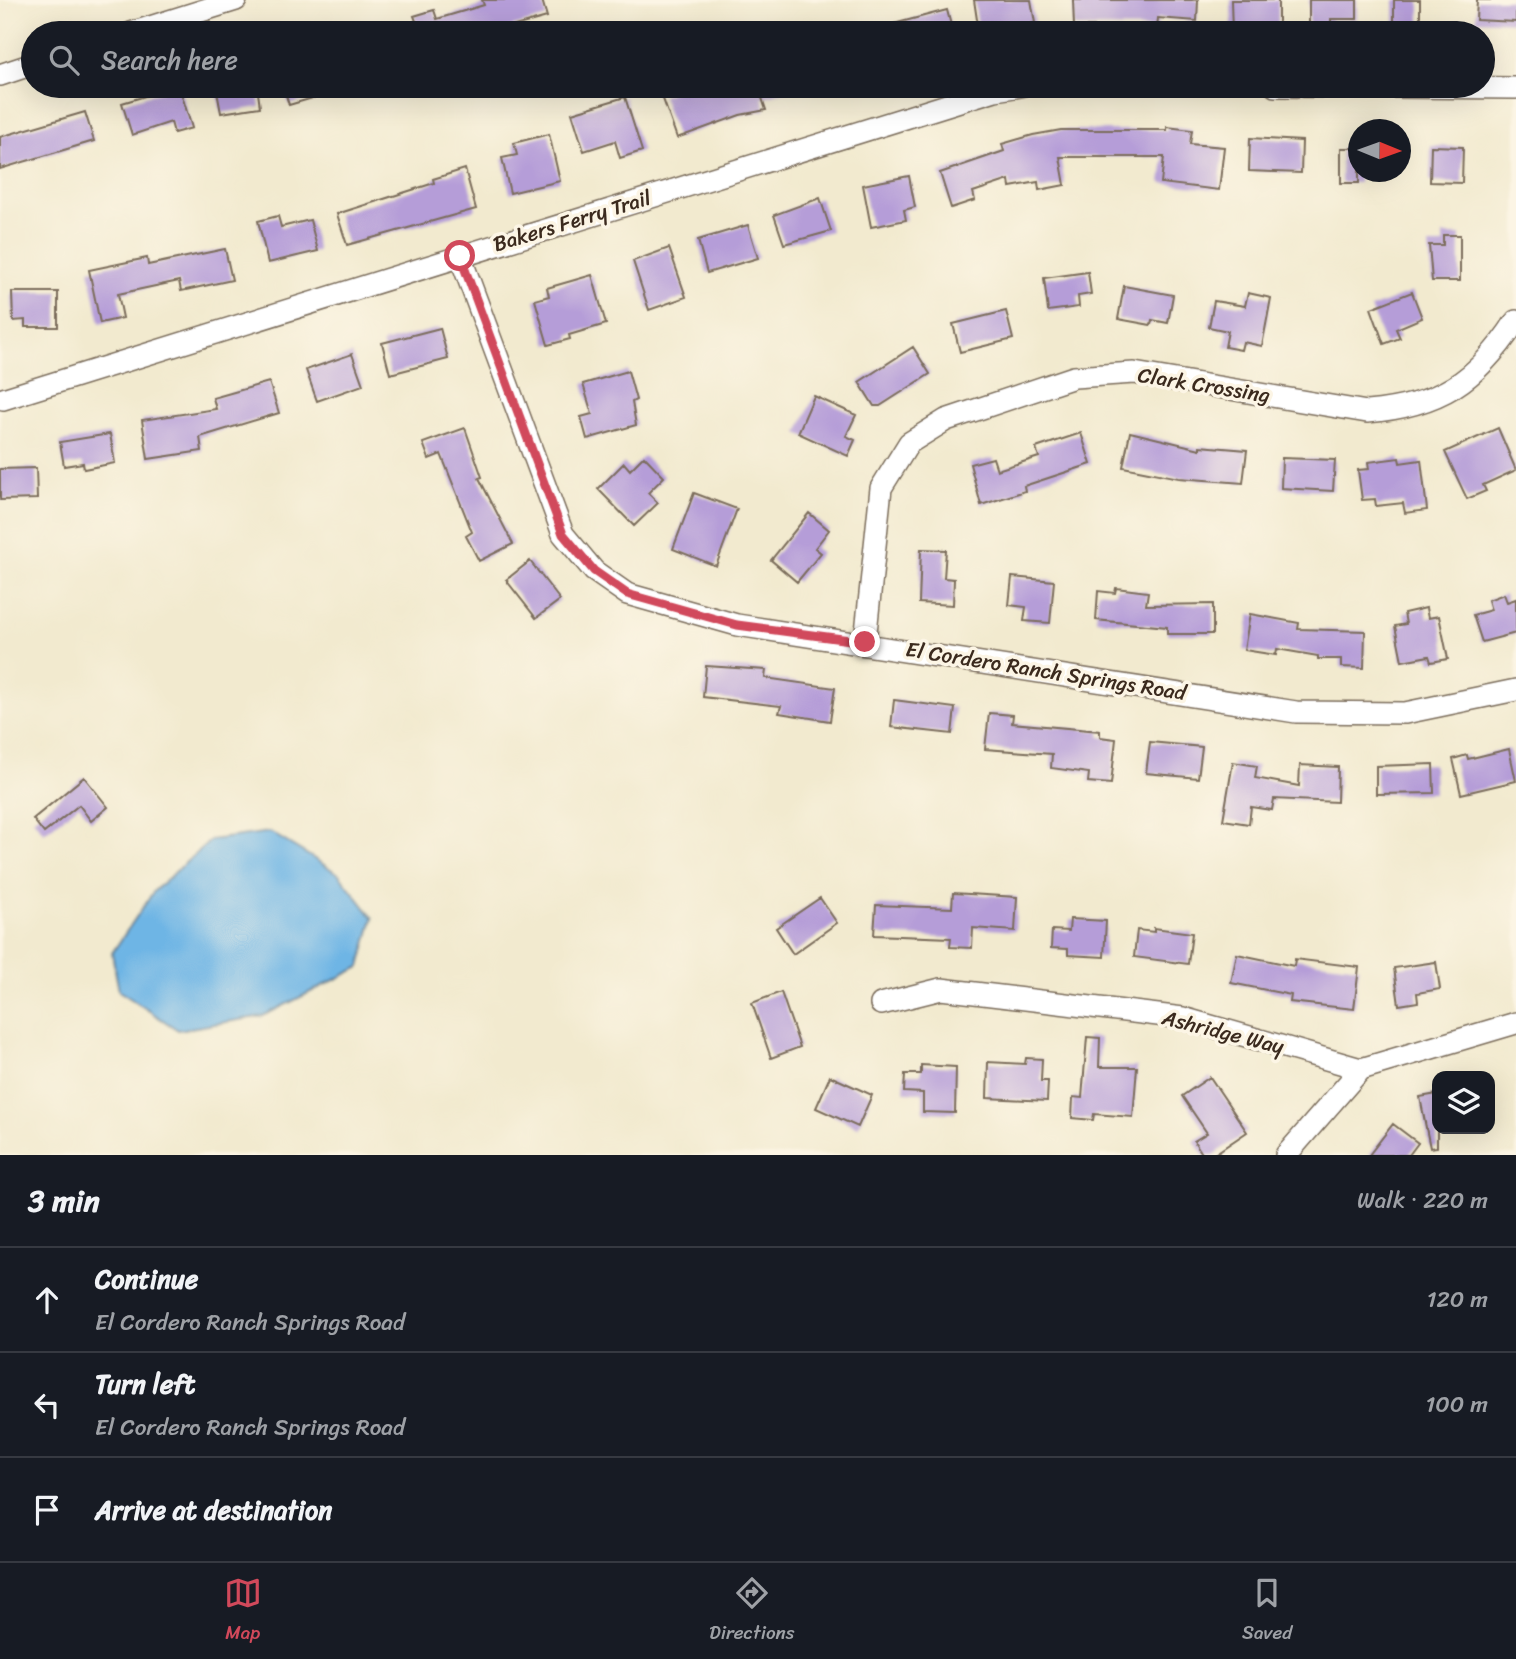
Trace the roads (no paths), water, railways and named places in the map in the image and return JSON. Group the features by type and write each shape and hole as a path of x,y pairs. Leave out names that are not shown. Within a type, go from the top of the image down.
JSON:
{"street":[{"path":"169,21 236,0"},
{"path":"0,75 21,68"},
{"path":"1495,88 1516,88"},
{"name":"Bakers Ferry Trail","path":"3,399 969,98"},
{"name":"El Cordero Ranch Springs Road","path":"460,256 563,534 594,571 627,594 737,625 865,642 1296,712 1405,713 1516,690"},
{"name":"Clark Crossing","path":"865,642 881,488 909,443 946,420 1074,377 1134,373 1367,412 1405,409 1443,395 1495,353 1516,321"},
{"name":"Ashridge Way","path":"881,1004 941,989 1183,1018 1361,1069"},
{"path":"1286,1155 1361,1069 1516,1023"}],"water":[{"path":"270,832 339,874 373,918 360,967 263,1016 178,1030 119,991 112,953 154,891 211,840"}]}
